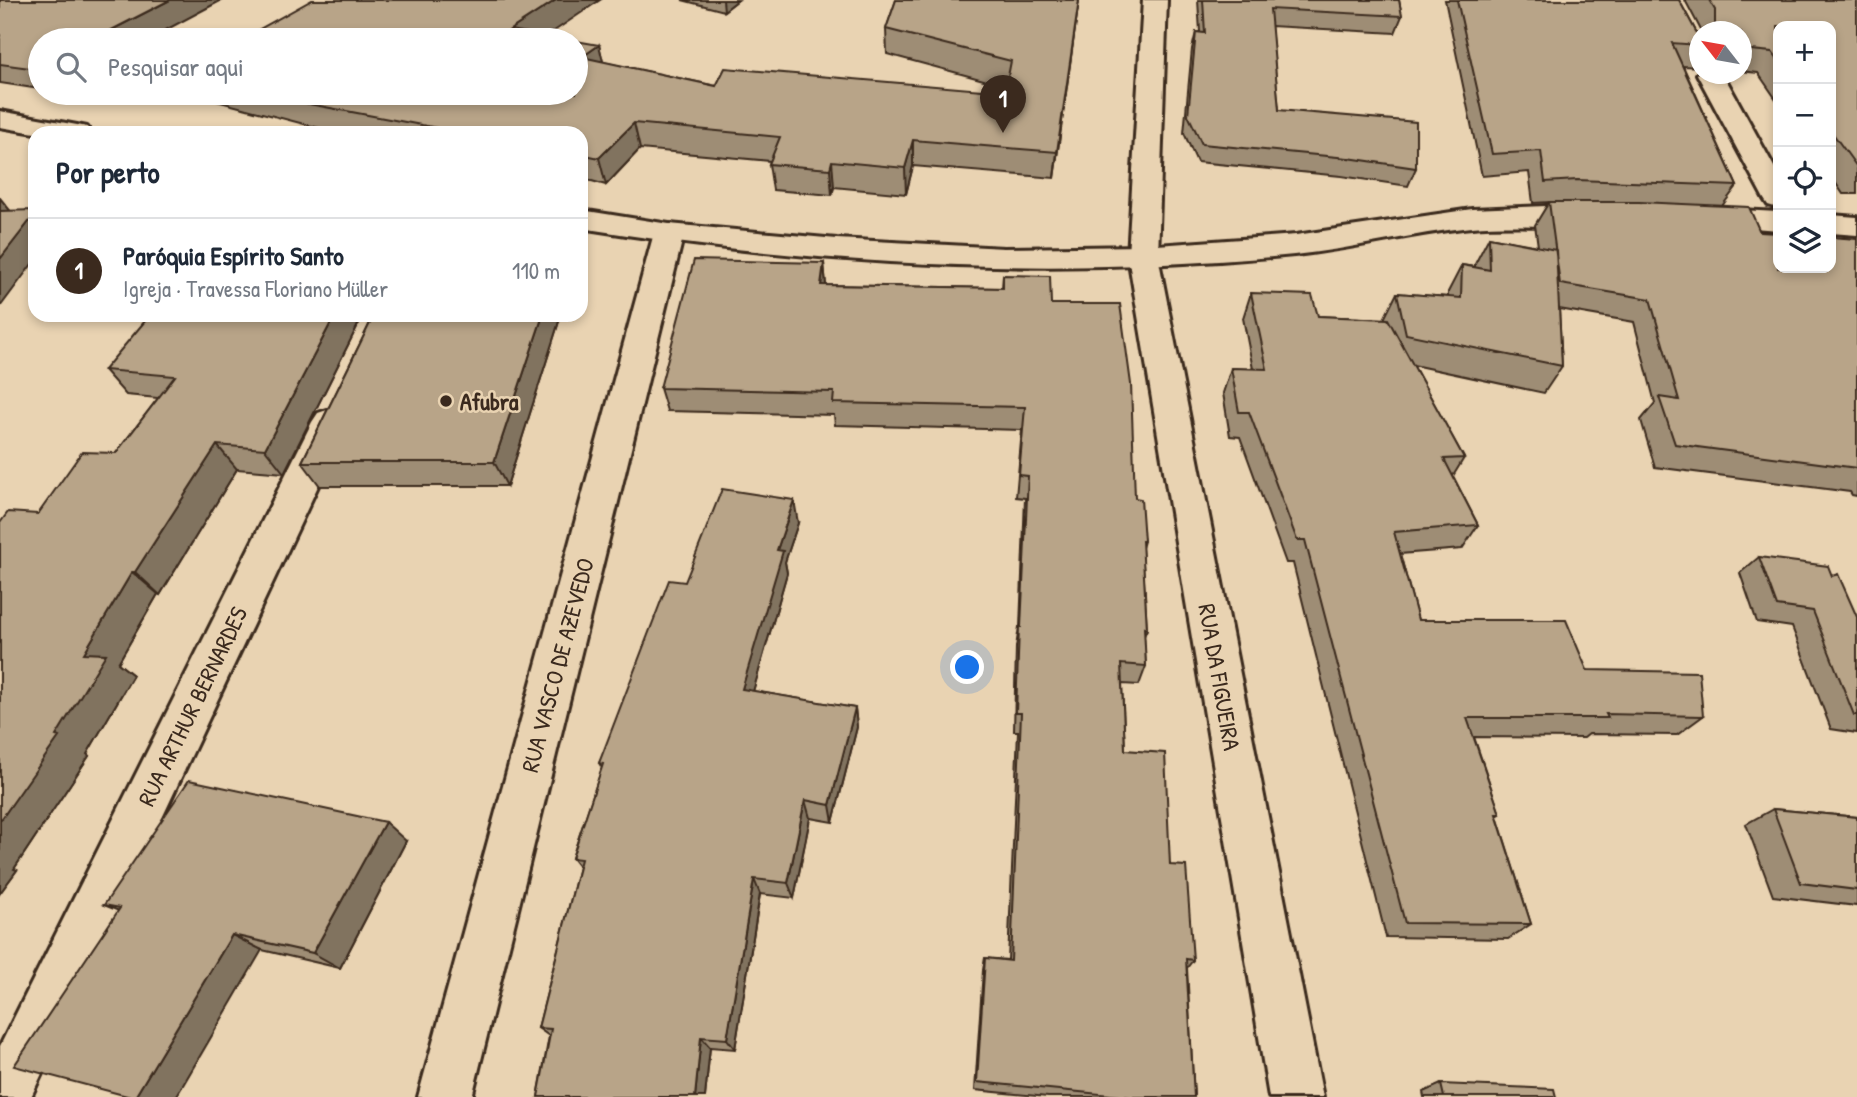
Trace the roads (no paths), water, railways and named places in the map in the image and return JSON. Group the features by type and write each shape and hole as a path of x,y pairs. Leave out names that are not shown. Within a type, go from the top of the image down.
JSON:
{"street":[{"name":"RUA DA FIGUEIRA","path":"1155,0 1143,256 1296,1097"},
{"path":"1715,84 1773,190"},
{"path":"0,119 38,126"},
{"path":"588,220 669,233 837,249 1004,258 1143,256 1296,244 1472,218 1564,213 1618,214"},
{"path":"1670,216 1773,221"},
{"path":"1836,224 1857,226"},
{"name":"RUA VASCO DE AZEVEDO","path":"445,1097 669,233"},
{"name":"RUA ARTHUR BERNARDES","path":"3,1097 346,390"}],"place":[{"name":"Paróquia Espírito Santo","path":"1003,133"},
{"name":"Afubra","path":"446,401"}]}
